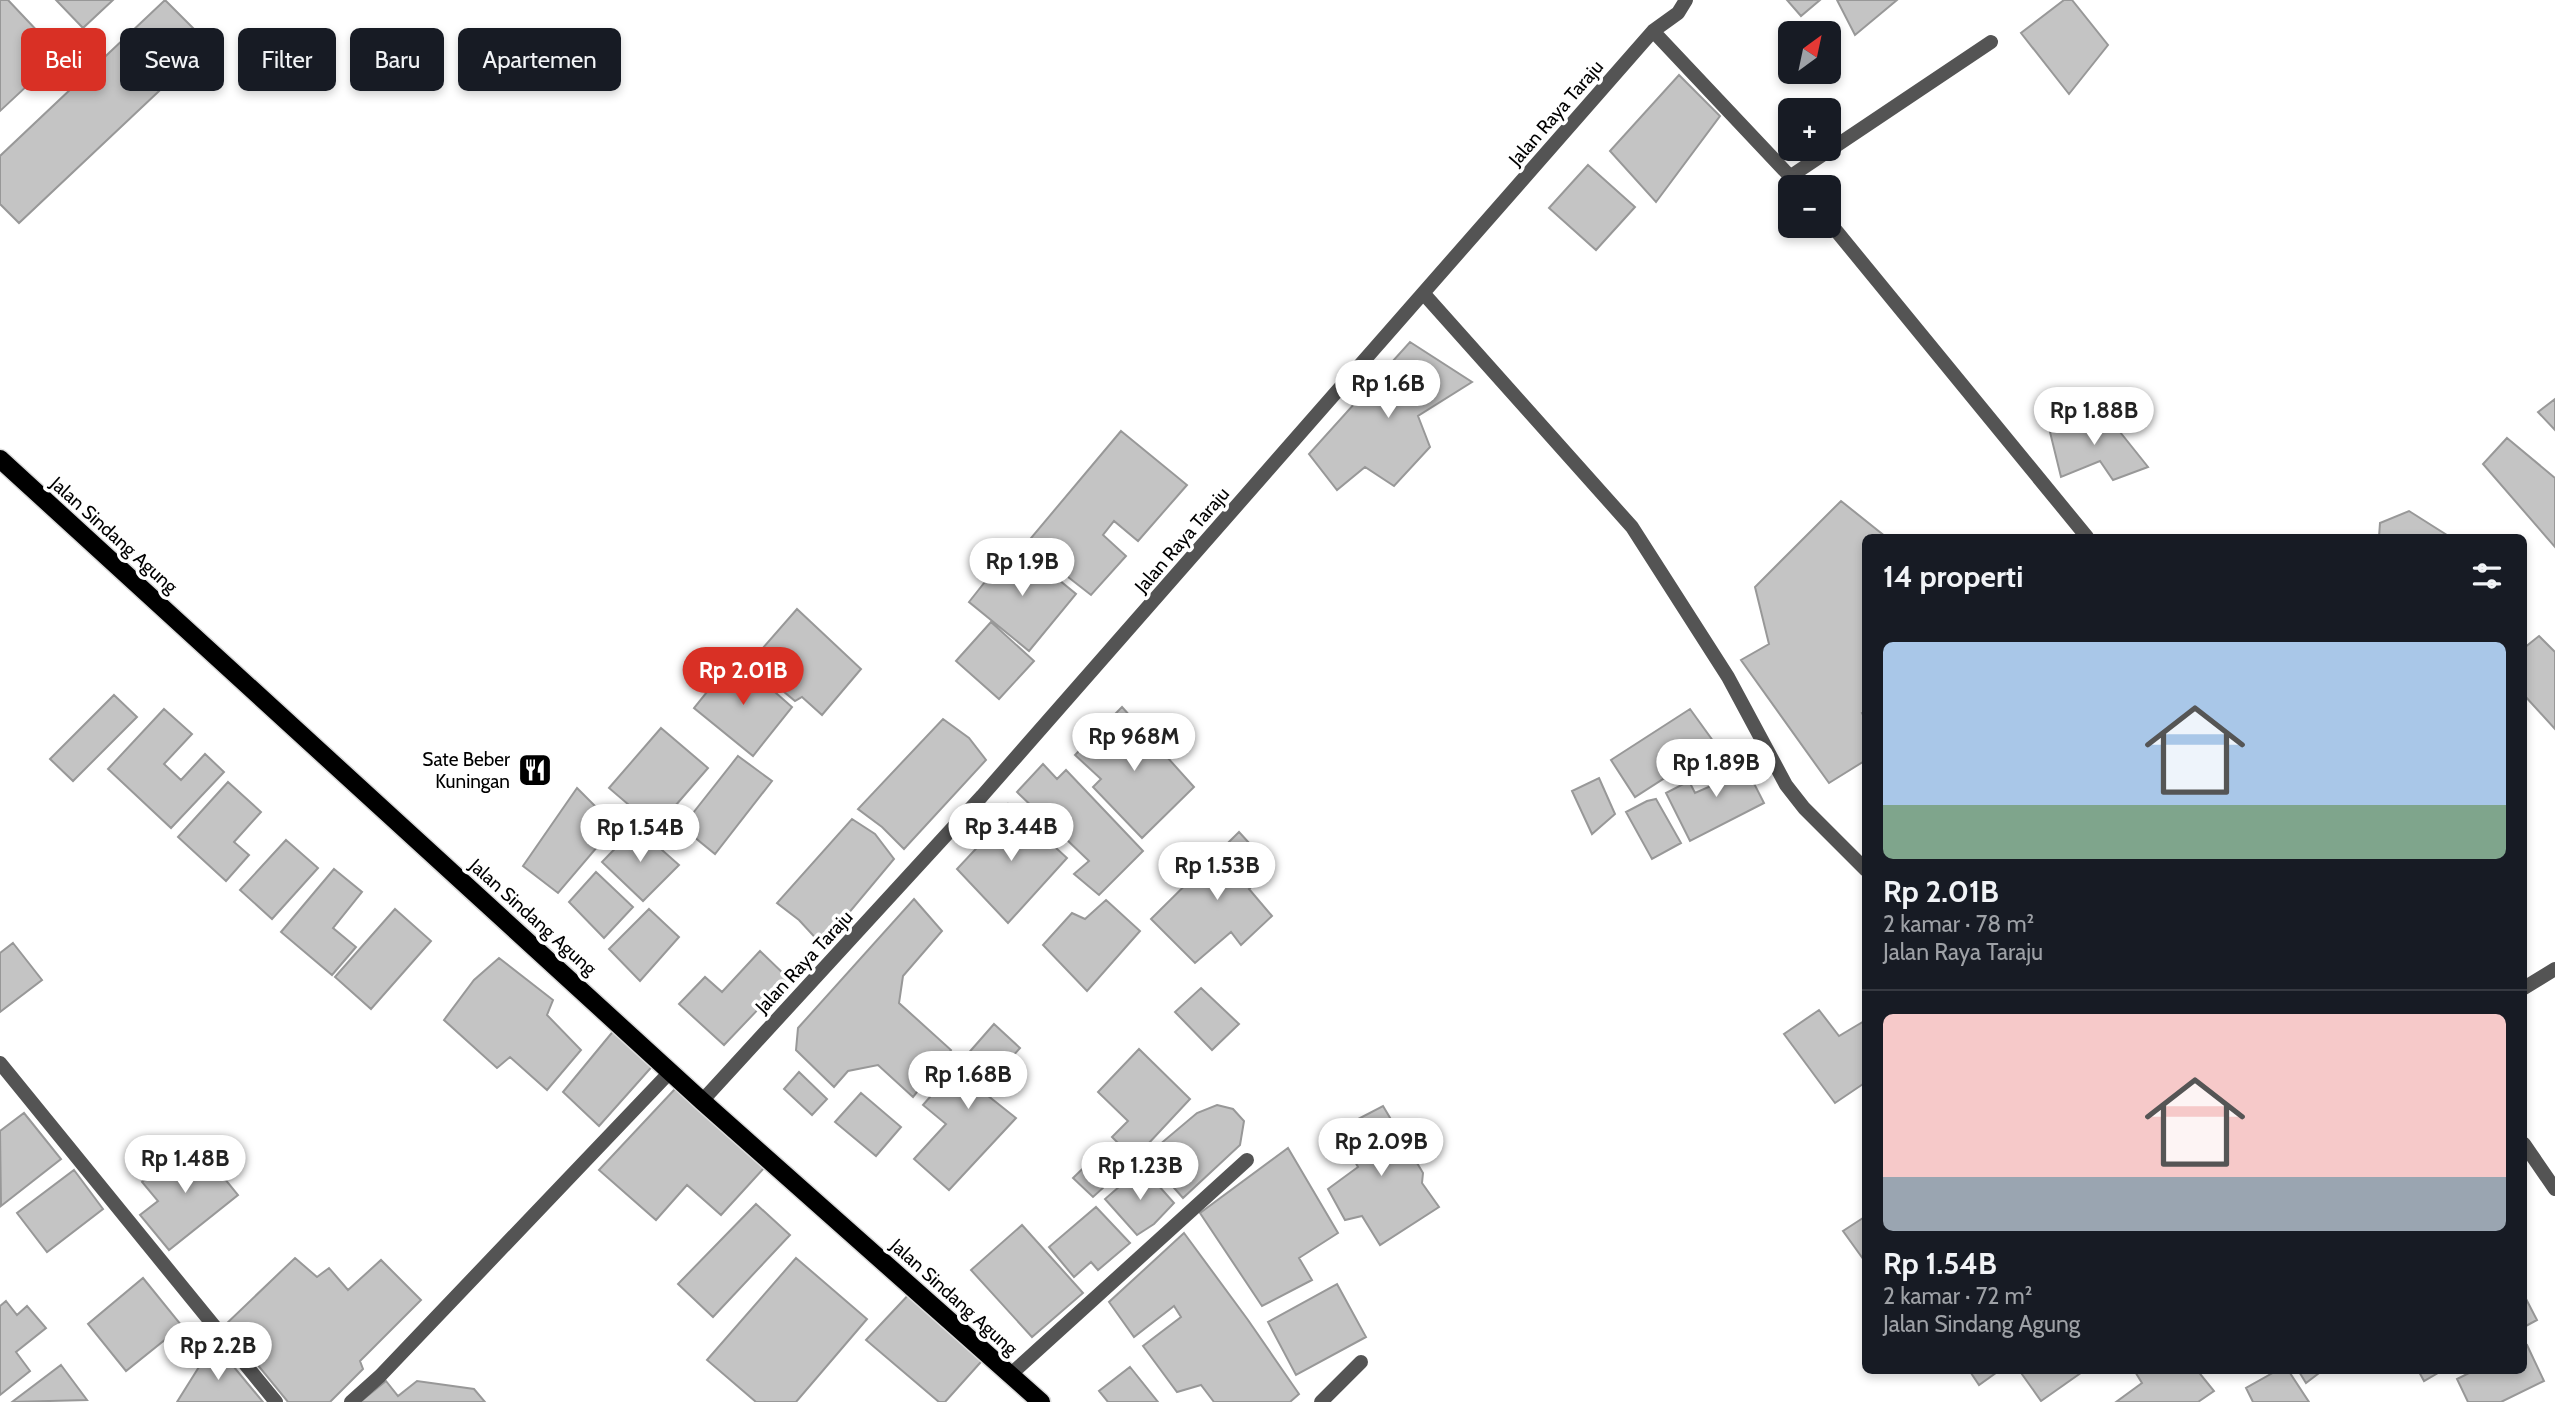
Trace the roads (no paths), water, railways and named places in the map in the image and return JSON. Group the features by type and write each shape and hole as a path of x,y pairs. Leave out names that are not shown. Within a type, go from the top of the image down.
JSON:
{"main road":[{"name":"Jalan Sindang Agung","path":"0,459 702,1101 1041,1402"}],"street":[{"path":"1670,0 1678,13"},
{"name":"Jalan Raya Taraju","path":"702,1101 982,796 1653,31 1678,13 1686,0"},
{"path":"1653,31 1788,175"},
{"path":"1805,175 1991,42"},
{"path":"1841,237 2085,534"},
{"path":"1424,294 1632,527 1728,677 1786,785 1862,866"},
{"path":"2527,986 2555,969"},
{"path":"0,1063 275,1402"},
{"path":"351,1402 380,1376 670,1072"},
{"path":"2527,1148 2555,1189"},
{"path":"1010,1375 1247,1160"},
{"path":"1321,1402 1361,1362"}],"place":[{"name":"Sate Beber Kuningan","path":"535,770"}]}
